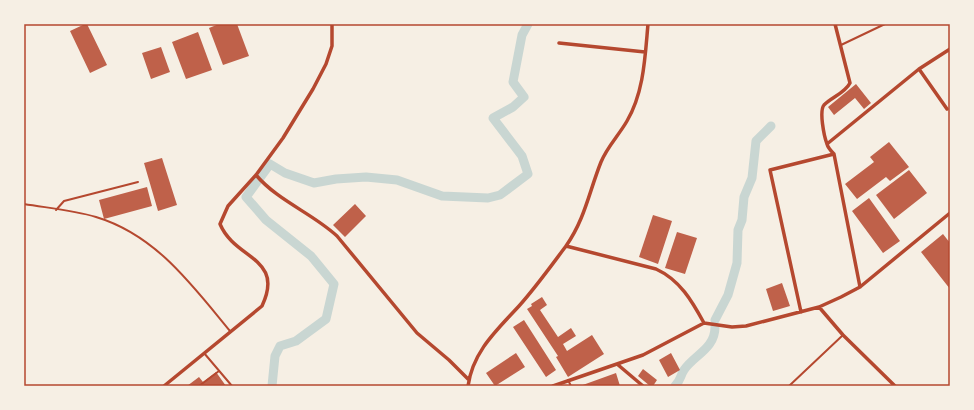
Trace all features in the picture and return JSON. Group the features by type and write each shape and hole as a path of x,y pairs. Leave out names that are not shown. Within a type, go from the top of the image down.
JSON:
{"street":[{"path":"164,386 262,306 268,293 269,280 262,267 223,232 220,224 228,206 256,175 283,138 326,64 332,46 332,24"},
{"path":"468,386 476,360 488,339 520,305 566,246 578,228 585,212 604,155 628,121 639,89 648,24"},
{"path":"835,24 850,83 848,87 821,110 827,144 834,154 860,286"},
{"path":"559,43 645,52"},
{"path":"827,144 919,69 950,49"},
{"path":"919,69 947,109"},
{"path":"801,312 770,170 834,154"},
{"path":"256,175 262,182 326,226 337,236 417,333 449,360 469,380"},
{"path":"553,386 643,355 704,323 732,327 746,326 820,307 860,286 950,213"},
{"path":"566,246 656,269 667,274 685,291 704,323"},
{"path":"820,307 843,335 895,386"},
{"path":"616,364 643,386"}],"lane":[{"path":"840,45 885,24"},
{"path":"56,210 64,201 138,182"},
{"path":"24,204 95,216 121,226 143,238 181,271 231,332"},
{"path":"789,386 843,335"},
{"path":"204,353 232,386"},
{"path":"199,386 219,371"},
{"path":"568,380 571,386"}],"building":[{"path":"87,24 107,65 90,73 70,31"},
{"path":"219,24 237,24 249,56 223,65 209,28"},
{"path":"198,32 212,70 186,79 172,42"},
{"path":"161,47 170,72 151,79 142,53"},
{"path":"856,84 871,103 864,109 855,98 834,115 828,107"},
{"path":"889,142 909,167 890,181 886,177 857,199 845,184 874,162 870,157"},
{"path":"162,158 177,205 158,211 144,163"},
{"path":"909,170 927,193 894,219 876,195"},
{"path":"147,187 152,206 104,219 99,200"},
{"path":"869,198 900,241 883,253 852,211"},
{"path":"355,204 366,216 345,237 333,225"},
{"path":"653,215 672,221 658,264 639,257"},
{"path":"677,232 697,238 685,274 665,268"},
{"path":"943,234 950,243 950,289 921,252"},
{"path":"782,283 790,306 773,311 766,289"},
{"path":"542,297 547,305 540,310 558,337 571,328 576,336 563,344 567,351 592,335 604,354 568,377 556,357 558,356 527,309 532,306 531,304"},
{"path":"524,320 556,370 546,377 513,327"},
{"path":"516,353 525,367 495,386 486,373"},
{"path":"671,353 680,370 668,377 659,360"},
{"path":"643,369 657,380 653,386 650,386 638,376"},
{"path":"216,372 226,386 187,386 199,377 203,382"},
{"path":"616,373 620,386 580,386"}],"waterway":[{"path":"272,386 275,356 280,346 296,341 326,319 334,284 311,256 266,220 246,197 270,164 285,173 314,183 336,179 366,177 397,180 442,196 488,198 500,195 528,174 522,156 493,118 513,107 524,97 513,82 522,35 528,24"},
{"path":"715,320 728,295 737,263 738,230 742,220 744,197 752,178 756,141 771,126"},
{"path":"675,386 688,365 712,341 715,327"}]}
